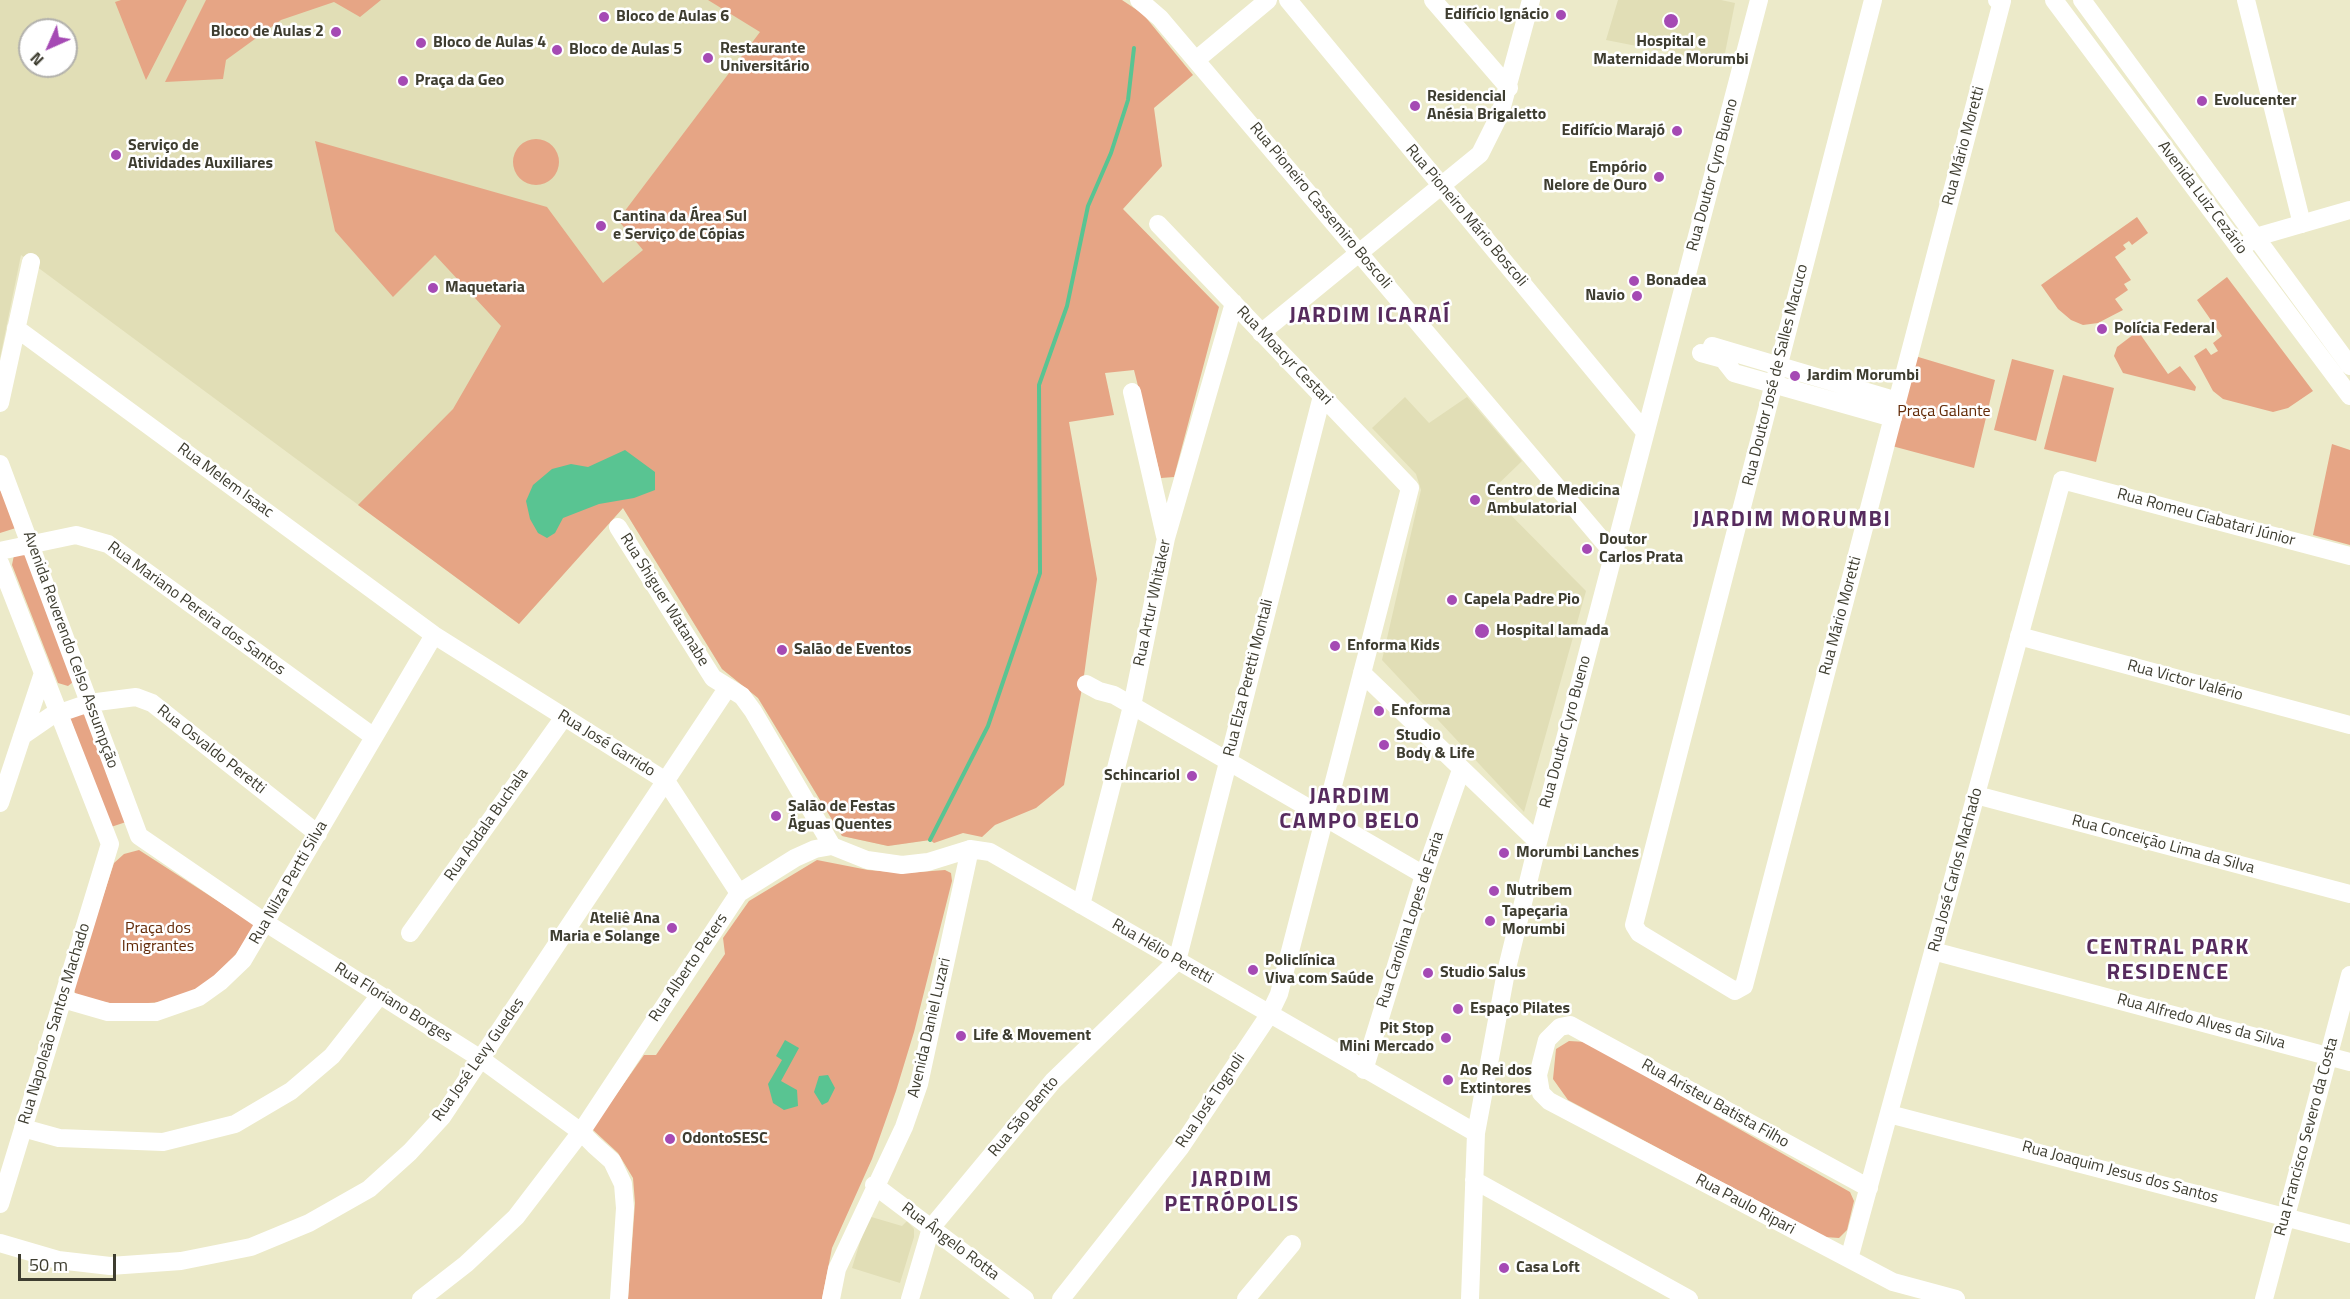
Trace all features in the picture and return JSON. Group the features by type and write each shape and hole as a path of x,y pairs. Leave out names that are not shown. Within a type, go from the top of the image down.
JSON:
{"street":[{"name":"Rua Pioneiro Cassemiro Boscoli","path":"1139,0 1160,18 1613,553"},
{"path":"1196,60 1268,0"},
{"name":"Rua Pioneiro Mário Boscoli","path":"1288,0 1645,432"},
{"path":"1433,0 1509,88"},
{"path":"1261,333 1358,251 1480,154 1492,135 1509,88 1531,0"},
{"name":"Rua Doutor Cyro Bueno","path":"1470,1299 1476,1133 1506,972 1613,553 1759,0"},
{"name":"Rua Doutor José de Salles Macuco","path":"1744,986 1735,991 1639,933 1634,925 1873,0"},
{"name":"Avenida Luiz Cezário","path":"2054,0 2350,396"},
{"name":"Avenida Luiz Cezário","path":"2082,0 2350,366"},
{"path":"2246,0 2302,224"},
{"name":"Rua Mário Moretti","path":"1744,986 2000,1"},
{"path":"2240,249 2256,237 2350,210"},
{"name":"Rua Moacyr Cestari","path":"1158,224 1410,488"},
{"path":"0,400 31,262"},
{"name":"Rua Artur Whitaker","path":"1081,905 1132,706 1166,538 1234,303"},
{"name":"Rua Melem Isaac","path":"16,328 434,635"},
{"path":"1701,353 1778,366 1851,387 1895,410 1845,405 1774,385 1734,373 1723,359 1701,353"},
{"path":"1845,405 1851,387"},
{"path":"1132,392 1166,538"},
{"name":"Rua Elza Peretti Montali","path":"1177,961 1322,396"},
{"name":"Avenida Reverendo Celso Assumpção","path":"0,464 139,836"},
{"name":"Rua Romeu Ciabatari Júnior","path":"2062,480 2350,556"},
{"name":"Rua José Carlos Machado","path":"1850,1259 2062,480"},
{"name":"Rua José Tognoli","path":"1061,1299 1180,1148 1269,1015 1279,994 1410,488"},
{"name":"Rua Shiguer Watanabe","path":"618,527 713,678 742,696 753,711 832,846"},
{"name":"Rua Mariano Pereira dos Santos","path":"0,551 76,534 108,544 374,737"},
{"name":"Avenida Reverendo Celso Assumpção","path":"0,563 110,844"},
{"name":"Rua José Garrido","path":"434,635 666,781 739,893"},
{"name":"Rua Nilza Pertti Silva","path":"63,999 108,1012 156,1012 199,997 220,982 243,960 434,635"},
{"name":"Rua Victor Valério","path":"2019,636 2350,725"},
{"path":"0,803 43,673"},
{"path":"1362,673 1538,842"},
{"path":"1086,684 1099,691 1109,692 1424,874"},
{"name":"Rua José Levy Guedes","path":"0,1243 58,1260 111,1266 181,1261 251,1247 309,1223 369,1189 410,1152 442,1117 728,687"},
{"name":"Rua Osvaldo Peretti","path":"22,736 36,724 58,713 89,703 136,697 152,703 318,834"},
{"name":"Rua Abdala Buchala","path":"410,933 564,717"},
{"name":"Rua Carolina Lopes de Faria","path":"1364,1071 1424,874 1461,770"},
{"name":"Rua Conceição Lima da Silva","path":"1976,795 2350,894"},
{"path":"110,844 139,836"},
{"name":"Rua Floriano Borges","path":"139,836 266,923 482,1059 581,1132 612,1161 623,1184 625,1208 619,1292"},
{"name":"Rua Napoleão Santos Machado","path":"0,1204 110,844"},
{"path":"832,846 867,860 902,865 928,862 970,849"},
{"name":"Rua Alberto Peters","path":"421,1299 466,1264 516,1217 581,1132 739,893 795,858 815,849 832,846"},
{"name":"Rua Hélio Peretti","path":"970,849 990,852 1364,1071 1476,1133"},
{"name":"Avenida Daniel Luzari","path":"831,1299 837,1269 874,1185 904,1127 919,1084 970,849"},
{"name":"Rua Alfredo Alves da Silva","path":"1934,951 2350,1062"},
{"name":"Rua São Bento","path":"910,1299 931,1228 1053,1081 1177,961"},
{"name":"Rua Francisco Severo da Costa","path":"2264,1299 2350,975"},
{"path":"23,1128 59,1138 163,1142 235,1124 291,1091 332,1056 380,995"},
{"name":"Rua Aristeu Batista Filho","path":"1560,1027 1570,1025 1869,1188"},
{"name":"Rua Paulo Ripari","path":"1560,1027 1547,1040 1538,1075 1541,1093 1561,1109 1893,1282 1956,1299"},
{"name":"Rua Joaquim Jesus dos Santos","path":"1889,1114 2350,1234"},
{"path":"1474,1180 1689,1299"},
{"name":"Rua Ângelo Rotta","path":"874,1185 1025,1299"},
{"path":"1246,1299 1292,1244"},
{"path":"603,1299 619,1292"}],"shaded area":[{"path":"0,0 1122,0 930,840 888,846 842,836 758,698 722,669 623,508 519,624 21,255 0,358"},
{"name":"Hospital e Maternidade Morumbi","path":"1618,0 1721,0 1735,3 1723,63 1606,40"},
{"name":"Hospital Iamada","path":"1405,397 1429,423 1467,397 1522,461 1489,493 1586,591 1524,812 1382,660 1421,490 1416,474 1372,428"},
{"path":"625,450 655,472 655,490 634,498 599,504 563,518 555,533 547,538 538,533 530,519 526,501 533,485 552,469 571,464 588,467"},
{"path":"785,1040 799,1048 781,1081 797,1090 798,1106 784,1110 773,1103 768,1084 782,1060 776,1056"},
{"path":"828,1075 835,1088 828,1102 822,1105 814,1092 819,1076"},
{"path":"868,1216 902,1226 907,1221 914,1229 914,1237 900,1283 852,1268"}],"green space":[{"path":"121,0 187,0 146,80 115,2"},
{"path":"206,0 381,0 360,17 334,2 281,20 226,60 223,79 165,82"},
{"path":"708,0 1122,0 1143,14 1193,75 1154,108 1162,166 1123,209 1219,307 1174,477 1161,478 1134,370 1105,373 1114,415 1069,422 1097,579 1083,683 1064,785 1036,808 995,825 982,837 963,833 934,843 930,840 888,846 842,836 758,698 722,669 623,508 519,624 358,505 453,409 501,326 435,255 393,297 335,231 315,141 547,207 603,283 643,250 618,220 760,32"},
{"path":"536,139 552,146 559,162 552,178 536,185 520,178 513,162 520,146"},
{"path":"2137,217 2148,233 2132,245 2129,241 2123,245 2126,249 2115,257 2131,280 2124,284 2128,290 2115,299 2123,310 2098,323 2083,325 2071,320 2058,309 2041,285"},
{"path":"2227,277 2313,391 2288,408 2273,412 2223,399 2213,391 2194,356 2206,348 2211,355 2218,351 2213,343 2222,336 2197,300"},
{"path":"2138,331 2168,374 2180,366 2196,387 2195,391 2123,373 2114,356 2117,347"},
{"name":"Praça Galante","path":"1915,356 1995,380 1974,468 1892,446"},
{"path":"2012,359 2054,370 2036,441 1994,430"},
{"path":"2063,375 2114,388 2096,462 2044,449"},
{"path":"2332,444 2350,450 2350,545 2313,535"},
{"path":"4,489 19,527 0,533 0,491"},
{"path":"26,552 73,682 68,686 58,683 12,565 14,555"},
{"path":"86,713 126,822 111,827 70,718"},
{"name":"Praça dos Imigrantes","path":"139,850 255,925 234,957 189,1000 121,1005 82,998 76,995 73,988 114,863 124,854"},
{"path":"817,860 868,870 906,873 945,870 951,873 952,881 914,1032 896,1091 872,1159 832,1248 822,1299 628,1299 635,1203 633,1178 618,1153 592,1129 644,1055 656,1055 725,954 723,938 749,901"},
{"path":"1569,1041 1586,1042 1850,1192 1854,1201 1847,1230 1839,1238 1825,1237 1568,1100 1553,1079 1556,1049"}],"waterway":[{"path":"930,840 988,726 1040,573 1039,385 1067,306 1088,206 1111,153 1128,100 1134,48"}],"place":[{"name":"Edifício Ignácio","path":"1561,15"},
{"name":"Bloco de Aulas 6","path":"604,17"},
{"name":"Hospital e Maternidade Morumbi","path":"1671,21"},
{"name":"Bloco de Aulas 2","path":"336,32"},
{"name":"Bloco de Aulas 4","path":"421,43"},
{"name":"Bloco de Aulas 5","path":"557,50"},
{"name":"Restaurante Universitário","path":"708,58"},
{"name":"Praça da Geo","path":"403,81"},
{"name":"Evolucenter","path":"2202,101"},
{"name":"Residencial Anésia Brigaletto","path":"1415,106"},
{"name":"Edifício Marajó","path":"1677,131"},
{"name":"Serviço de Atividades Auxiliares","path":"116,155"},
{"name":"Empório Nelore de Ouro","path":"1659,177"},
{"name":"Cantina da Área Sul e Serviço de Cópias","path":"601,226"},
{"name":"Bonadea","path":"1634,281"},
{"name":"Maquetaria","path":"433,288"},
{"name":"Navio","path":"1637,296"},
{"name":"Polícia Federal","path":"2102,329"},
{"name":"Jardim Morumbi","path":"1795,376"},
{"name":"Centro de Medicina Ambulatorial","path":"1475,500"},
{"name":"Doutor Carlos Prata","path":"1587,549"},
{"name":"Capela Padre Pio","path":"1452,600"},
{"name":"Hospital Iamada","path":"1482,631"},
{"name":"Enforma Kids","path":"1335,646"},
{"name":"Salão de Eventos","path":"782,650"},
{"name":"Enforma","path":"1379,711"},
{"name":"Studio Body & Life","path":"1384,745"},
{"name":"Schincariol","path":"1192,776"},
{"name":"Salão de Festas Águas Quentes","path":"776,816"},
{"name":"Morumbi Lanches","path":"1504,853"},
{"name":"Nutribem","path":"1494,891"},
{"name":"Tapeçaria Morumbi","path":"1490,921"},
{"name":"Ateliê Ana Maria e Solange","path":"672,928"},
{"name":"Policlínica Viva com Saúde","path":"1253,970"},
{"name":"Studio Salus","path":"1428,973"},
{"name":"Espaço Pilates","path":"1458,1009"},
{"name":"Life & Movement","path":"961,1036"},
{"name":"Pit Stop Mini Mercado","path":"1446,1038"},
{"name":"Ao Rei dos Extintores","path":"1448,1080"},
{"name":"OdontoSESC","path":"670,1139"},
{"name":"Casa Loft","path":"1504,1268"}],"district":[{"name":"JARDIM ICARAÍ","path":"1370,317"},
{"name":"JARDIM MORUMBI","path":"1792,521"},
{"name":"JARDIM CAMPO BELO","path":"1350,810"},
{"name":"CENTRAL PARK RESIDENCE","path":"2168,962"},
{"name":"JARDIM PETRÓPOLIS","path":"1232,1194"}]}
